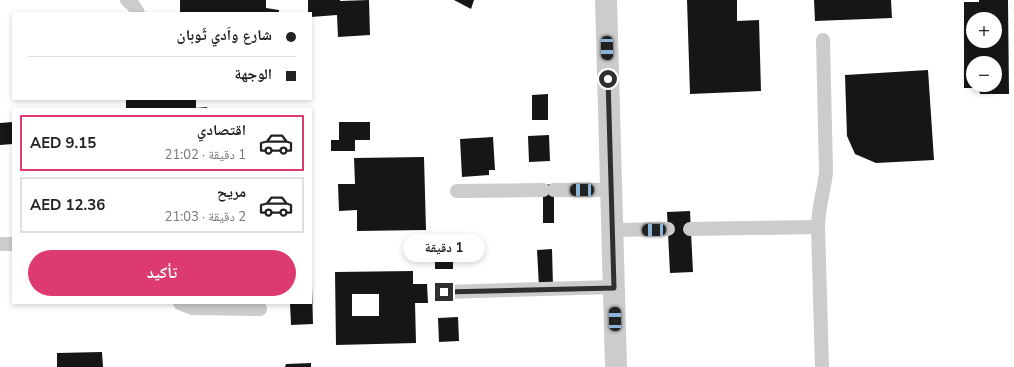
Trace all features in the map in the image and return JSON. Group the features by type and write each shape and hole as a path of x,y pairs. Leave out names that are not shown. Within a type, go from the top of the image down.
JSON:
{"street":[{"path":"606,0 616,367"}],"lane":[{"path":"127,0 133,5 137,12"},
{"path":"822,367 818,215 826,172 823,40"},
{"path":"457,191 611,190"},
{"path":"690,229 818,227"},
{"path":"612,230 668,229"},
{"path":"0,244 12,244"},
{"path":"444,292 614,288"},
{"path":"182,304 192,308 260,309"}],"building":[{"path":"180,0 266,0 266,8 279,10 279,12 180,12"},
{"path":"308,0 369,0 370,35 338,37 337,15 312,17 312,12 308,12"},
{"path":"454,0 474,0 471,9"},
{"path":"687,0 737,0 737,21 759,20 761,91 690,94"},
{"path":"814,0 891,0 892,18 815,21"},
{"path":"979,0 1008,0 1009,94 980,94 980,92 1002,92 1002,56 966,56 966,88 964,88 964,2 979,2"},
{"path":"928,70 934,160 876,163 855,154 847,136 845,75"},
{"path":"548,94 548,120 532,120 532,95"},
{"path":"126,100 196,100 196,108 126,108"},
{"path":"12,122 12,144 0,145 0,123"},
{"path":"339,122 370,122 370,140 355,140 355,151 331,151 331,140 339,140"},
{"path":"549,135 550,161 529,162 528,136"},
{"path":"493,137 495,170 489,170 489,175 462,177 460,139"},
{"path":"424,157 426,230 357,231 357,210 339,211 338,184 355,184 354,158"},
{"path":"554,184 554,223 543,223 543,185"},
{"path":"690,211 693,272 670,273 667,212"},
{"path":"552,249 553,286 539,287 537,250"},
{"path":"435,250 453,250 453,269 435,269"},
{"path":"413,271 413,284 427,284 428,303 415,303 416,343 336,345 335,272","holes":["352,294 379,294 379,316 352,316"]},
{"path":"312,287 313,324 291,325 290,304 312,304"},
{"path":"458,317 459,341 439,342 438,318"},
{"path":"102,352 103,367 57,367 57,353"},
{"path":"311,363 311,367 285,367 286,364"}],"route":[{"path":"444,292 614,288 608,79"}]}
